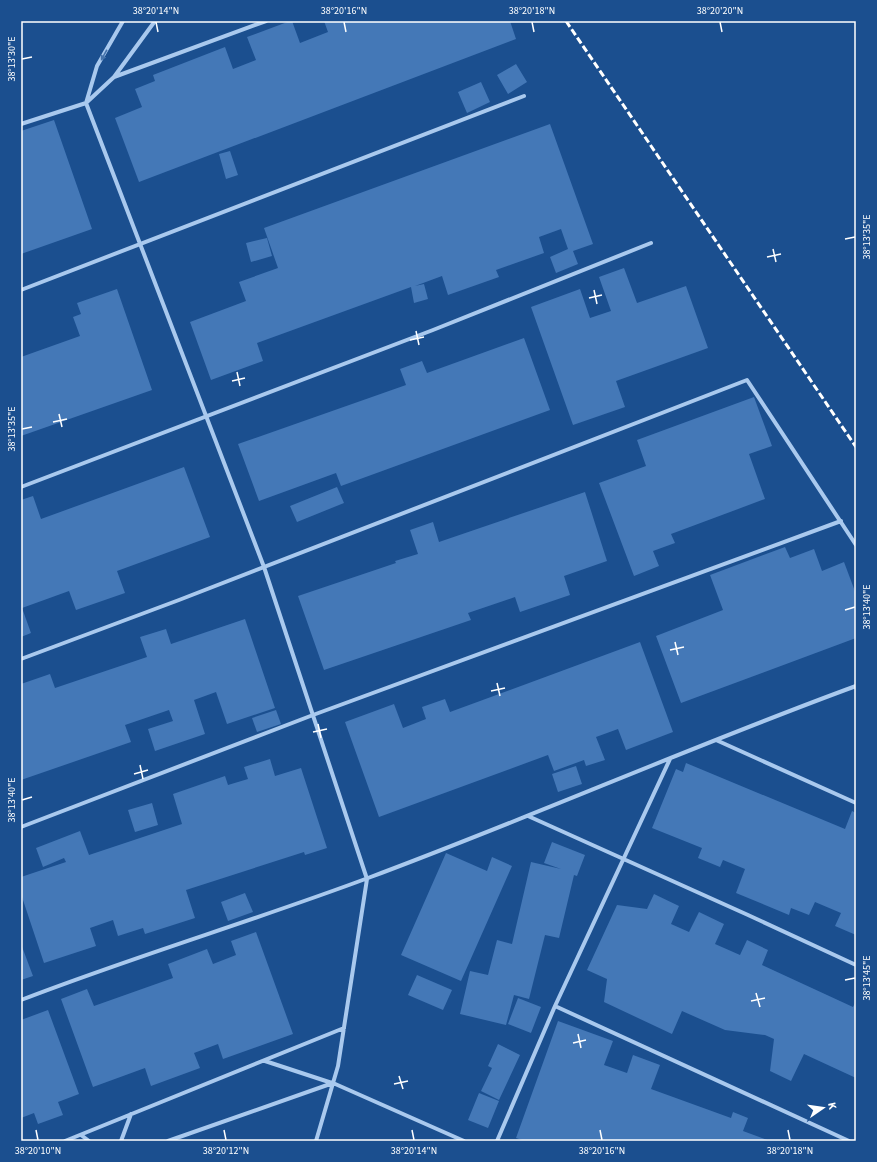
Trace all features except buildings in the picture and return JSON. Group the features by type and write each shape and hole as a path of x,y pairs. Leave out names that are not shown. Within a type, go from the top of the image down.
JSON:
{"street":[{"path":"123,21 98,66 86,103 139,245 264,567 367,879 338,1066 316,1141"},
{"path":"21,124 86,103 114,77 155,21"},
{"path":"114,77 266,21"},
{"path":"21,290 524,96"},
{"path":"21,487 433,330 651,242"},
{"path":"21,659 748,380 856,545"},
{"path":"21,827 313,715 841,521"},
{"path":"21,1000 76,979 367,879 793,709 856,686"},
{"path":"716,740 856,803"},
{"path":"497,1141 555,1006 670,758"},
{"path":"528,816 748,914 856,965"},
{"path":"555,1006 849,1141"},
{"path":"65,1141 344,1028"},
{"path":"264,1061 333,1083 464,1141"},
{"path":"168,1141 333,1083"},
{"path":"121,1141 131,1114"},
{"path":"80,1134 89,1141"}],"railway":[{"path":"566,21 856,447"}]}
